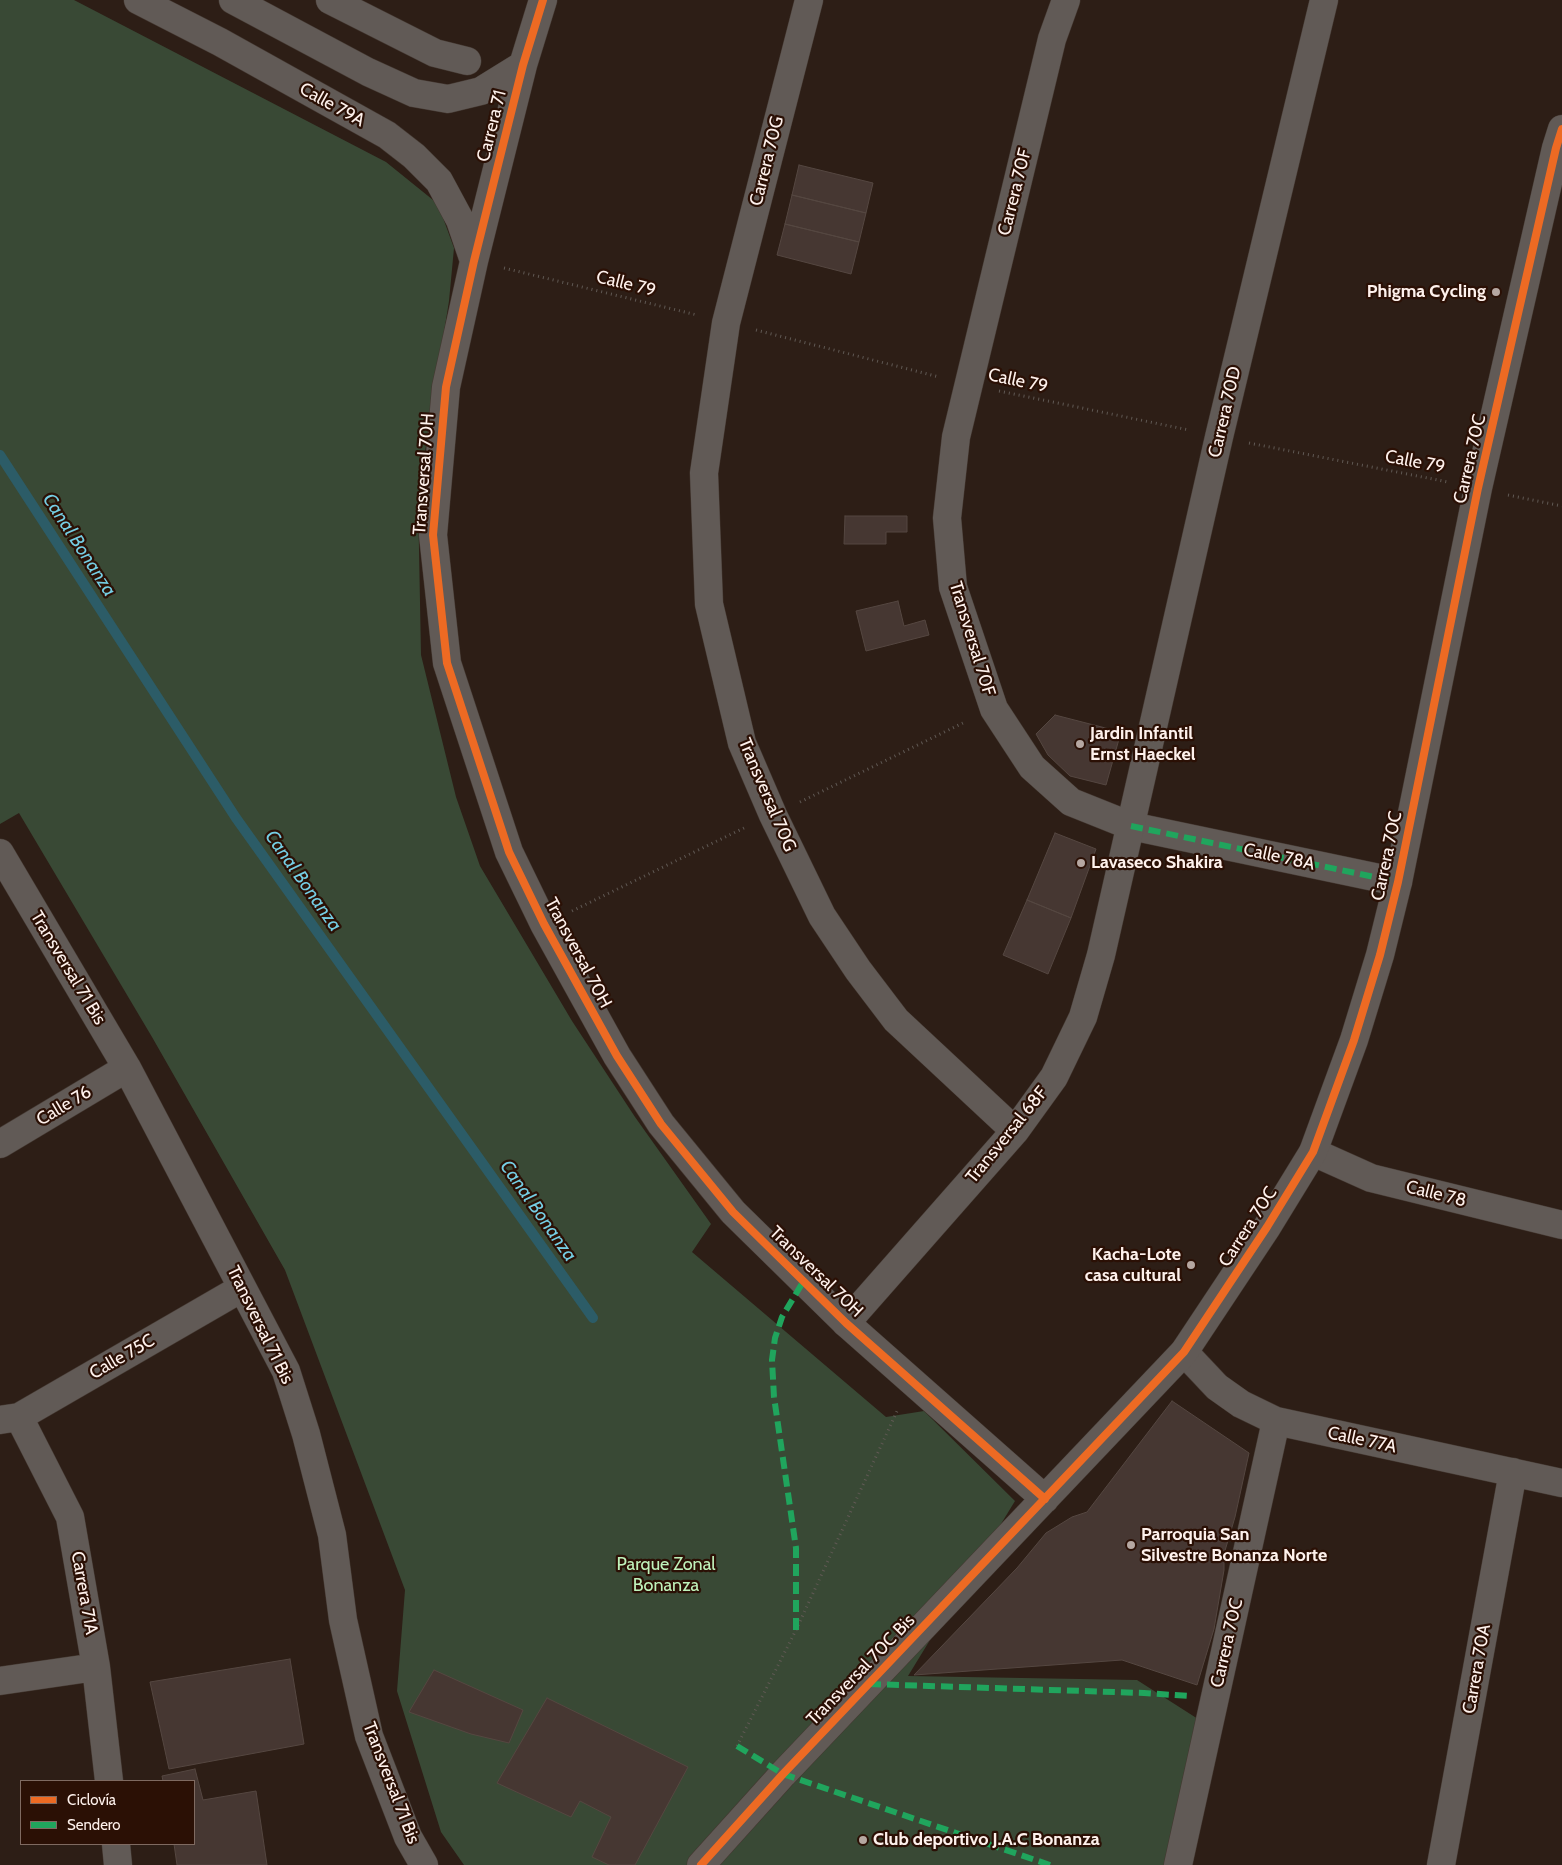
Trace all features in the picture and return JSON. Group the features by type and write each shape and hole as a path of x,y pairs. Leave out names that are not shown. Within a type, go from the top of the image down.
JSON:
{"street":[{"name":"Calle 79A","path":"138,0 220,42 386,135 414,156 439,181 460,220 474,261"},
{"path":"233,0 368,72 414,94 448,99 481,91 522,65"},
{"path":"330,0 435,53 467,60"},
{"name":"Carrera 71","path":"474,261 522,65 543,0"},
{"name":"Carrera 70G","path":"726,323 809,0"},
{"name":"Carrera 70F","path":"968,384 1052,39 1066,0"},
{"name":"Carrera 70D","path":"1131,826 1219,437 1324,0"},
{"name":"Carrera 70C","path":"1045,1499 1184,1352 1267,1227 1313,1152 1354,1040 1380,955 1398,882 1478,488 1556,148 1562,129"},
{"name":"Transversal 70H","path":"474,261 446,387 433,535 447,663 509,852 544,924 617,1056 661,1124 733,1212 846,1323 1045,1499"},
{"name":"Transversal 70G","path":"726,323 704,473 709,604 742,743 773,815 822,916 858,970 896,1020 1015,1131"},
{"name":"Transversal 70F","path":"968,384 956,436 948,518 951,568 953,587 994,709 1032,767 1071,802 1131,826"},
{"name":"Transversal 68F","path":"846,1323 1015,1131 1054,1077 1083,1017 1101,955 1131,826"},
{"name":"Calle 78A","path":"1131,826 1398,882"},
{"name":"Transversal 71 Bis","path":"0,853 127,1068 286,1370 306,1434 332,1535 343,1620 369,1736 408,1836 424,1865"},
{"name":"Calle 76","path":"0,1144 127,1068"},
{"name":"Calle 78","path":"1313,1152 1371,1178 1562,1225"},
{"name":"Calle 75C","path":"10,1418 242,1288"},
{"name":"Calle 77A","path":"1184,1352 1217,1387 1240,1404 1276,1421 1562,1483"},
{"name":"Carrera 71A","path":"10,1418 70,1517 96,1667 109,1780"},
{"name":"Carrera 70C","path":"1178,1865 1276,1421"},
{"name":"Carrera 70A","path":"1440,1865 1512,1472"},
{"name":"Transversal 70C Bis","path":"701,1865 783,1774 1045,1499"},
{"path":"0,1681 96,1667"},
{"path":"116,1845 118,1865"}],"path":[{"path":"737,1746 796,1630 911,1381"}],"green space":[{"name":"Parque Zonal Bonanza","path":"0,0 74,0 386,162 438,204 454,248 449,301 418,496 421,655 456,797 480,866 572,1021 635,1117 711,1224 692,1252 886,1417 924,1411 1015,1501 908,1676 1137,1680 1198,1719 1169,1865 464,1865 441,1832 397,1691 405,1590 285,1270 152,1037 19,813 0,824"}],"building":[{"path":"799,165 873,183 866,213 792,195"},
{"path":"792,195 866,213 859,242 785,224"},
{"path":"785,224 859,242 851,274 777,255"},
{"path":"845,516 907,516 907,532 886,532 886,544 844,544"},
{"path":"898,601 904,626 925,620 929,635 866,651 856,611"},
{"name":"Jardin Infantil Ernst Haeckel","path":"1055,715 1121,732 1106,785 1070,776 1048,755 1036,734"},
{"path":"1055,833 1096,849 1071,918 1027,900"},
{"path":"1027,900 1071,918 1048,974 1003,955"},
{"name":"Parroquia San Silvestre Bonanza Norte","path":"1172,1401 1249,1453 1235,1517 1224,1554 1224,1570 1214,1629 1197,1685 1122,1660 914,1675 1017,1568 1046,1533 1072,1517 1087,1512"},
{"path":"290,1659 304,1744 169,1769 150,1682"},
{"path":"434,1670 523,1710 509,1743 471,1734 409,1712"},
{"path":"547,1698 688,1767 635,1865 609,1865 592,1857 611,1817 580,1801 571,1817 497,1783"},
{"path":"195,1769 203,1800 256,1791 267,1865 177,1865 174,1845 195,1845 195,1780 163,1780 162,1776"}],"waterway":[{"name":"Canal Bonanza","path":"0,455 236,818 593,1318"}],"marked path":[{"path":"1131,826 1398,882"},
{"path":"796,1630 796,1548 774,1397 772,1360 775,1338 782,1317 803,1282"},
{"path":"869,1684 1189,1696"},
{"path":"737,1746 783,1774 1050,1865"}],"cycle path":[{"path":"543,0 523,65 474,261 446,387 433,535 447,663 509,852 544,924 617,1056 661,1124 733,1212 846,1323 1045,1499"},
{"path":"701,1865 783,1774 1184,1352 1267,1227 1313,1152 1354,1040 1380,955 1398,882 1478,488 1556,148 1562,129"}],"place":[{"name":"Phigma Cycling","path":"1496,292"},
{"name":"Jardin Infantil Ernst Haeckel","path":"1080,744"},
{"name":"Lavaseco Shakira","path":"1081,863"},
{"name":"Kacha-Lote casa cultural","path":"1191,1265"},
{"name":"Parroquia San Silvestre Bonanza Norte","path":"1131,1545"},
{"name":"Club deportivo J.A.C Bonanza","path":"863,1840"}]}
